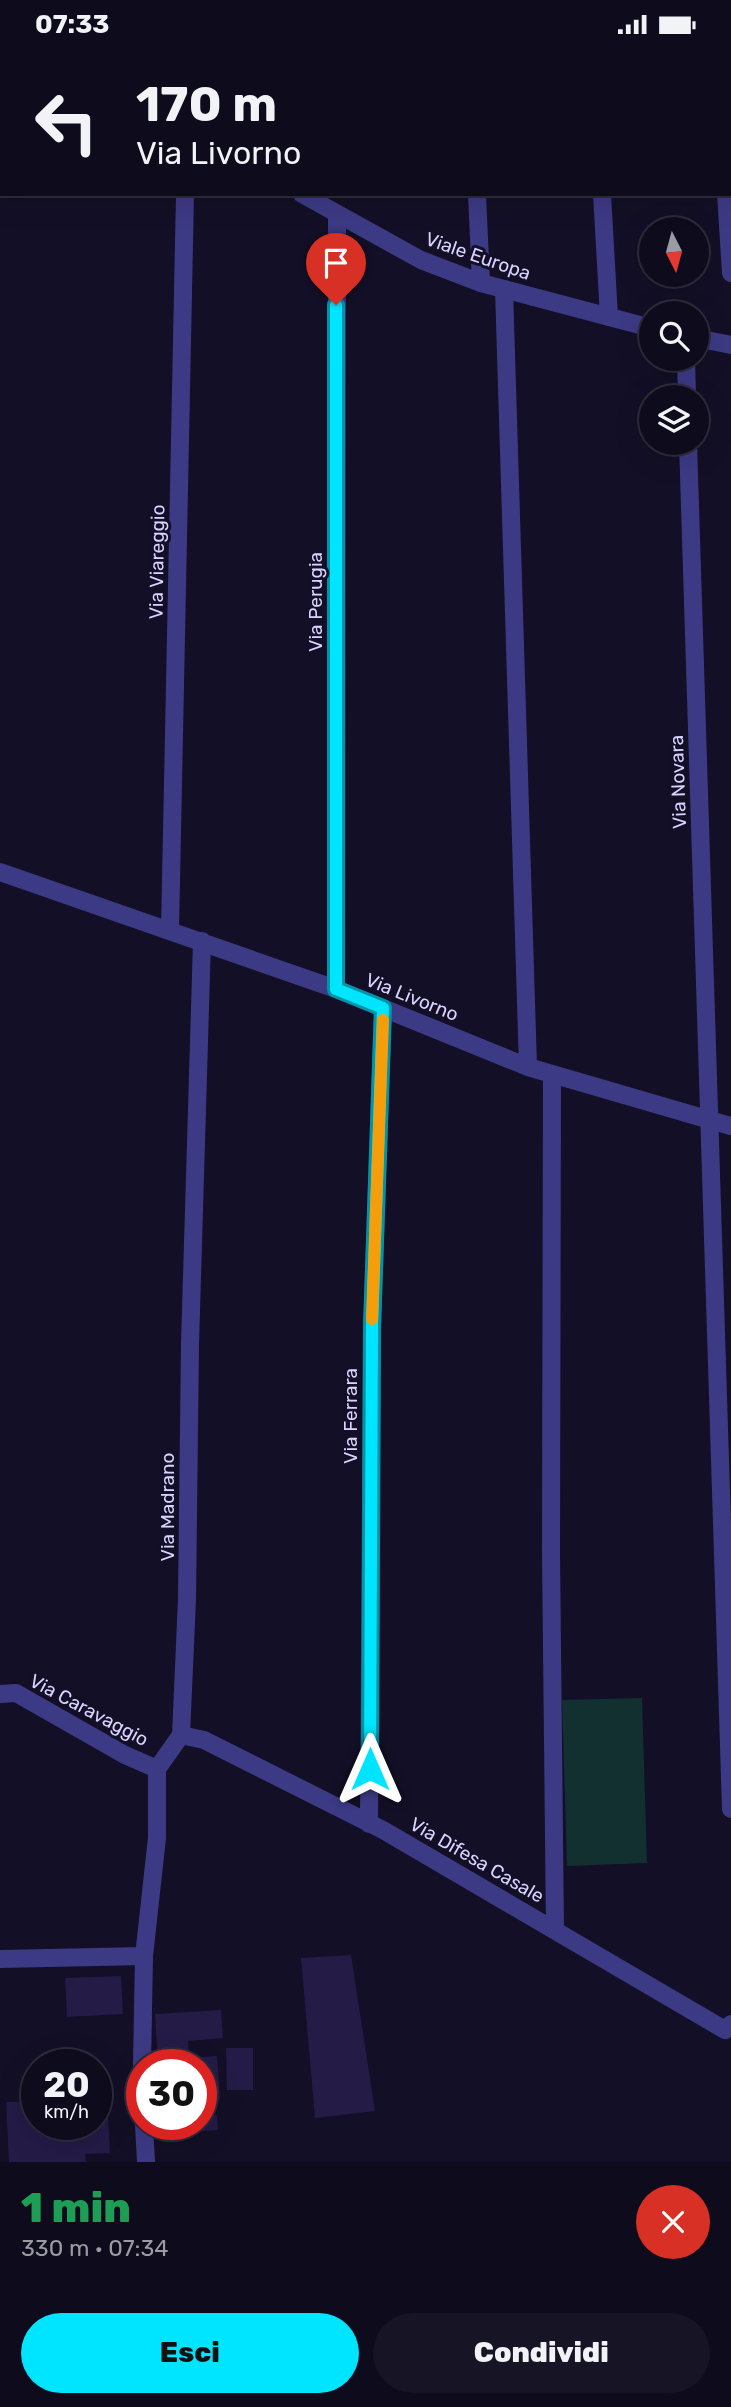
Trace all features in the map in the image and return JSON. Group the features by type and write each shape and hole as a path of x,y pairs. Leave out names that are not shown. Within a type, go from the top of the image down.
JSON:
{"street":[{"name":"Via Viareggio","path":"170,930 185,196"},
{"path":"477,196 481,283"},
{"path":"602,196 609,317"},
{"path":"726,196 731,273"},
{"name":"Viale Europa","path":"312,197 337,216 421,260 481,283 639,325"},
{"name":"Via Perugia","path":"336,989 337,216"},
{"path":"504,289 528,1067"},
{"path":"709,341 731,345"},
{"name":"Via Novara","path":"688,455 731,1808"},
{"name":"Via Livorno","path":"0,872 336,989 528,1067 731,1126"},
{"name":"Via Madrano","path":"181,1735 187,1599 190,1344 202,941"},
{"name":"Via Ferrara","path":"369,1824 372,1327 383,1008"},
{"path":"552,1075 551,1567 555,1930"},
{"name":"Via Caravaggio","path":"0,1694 16,1693 125,1755 157,1769"},
{"path":"142,2049 144,1956 156,1837 157,1769 181,1735"},
{"name":"Via Difesa Casale","path":"181,1735 204,1740 369,1824 725,2030 731,2024"},
{"path":"0,1958 144,1956"},
{"path":"144,2140 145,2162"}],"green space":[{"path":"642,1698 647,1863 567,1866 562,1700"}],"building":[{"path":"351,1955 375,2111 315,2118 301,1958"},
{"path":"121,1976 123,2014 67,2017 65,1978"},
{"path":"221,2010 223,2038 188,2041 188,2049 157,2049 155,2014"},
{"path":"226,2048 253,2048 253,2090 227,2090"},
{"path":"217,2056 220,2099 217,2099"},
{"path":"6,2102 21,2102 21,2140 109,2140 110,2153 85,2154 86,2162 9,2162"}],"slow traffic":[{"path":"372,1319 383,1020"}],"route":[{"path":"336,305 336,989 383,1008 372,1327 370,1769"}]}
